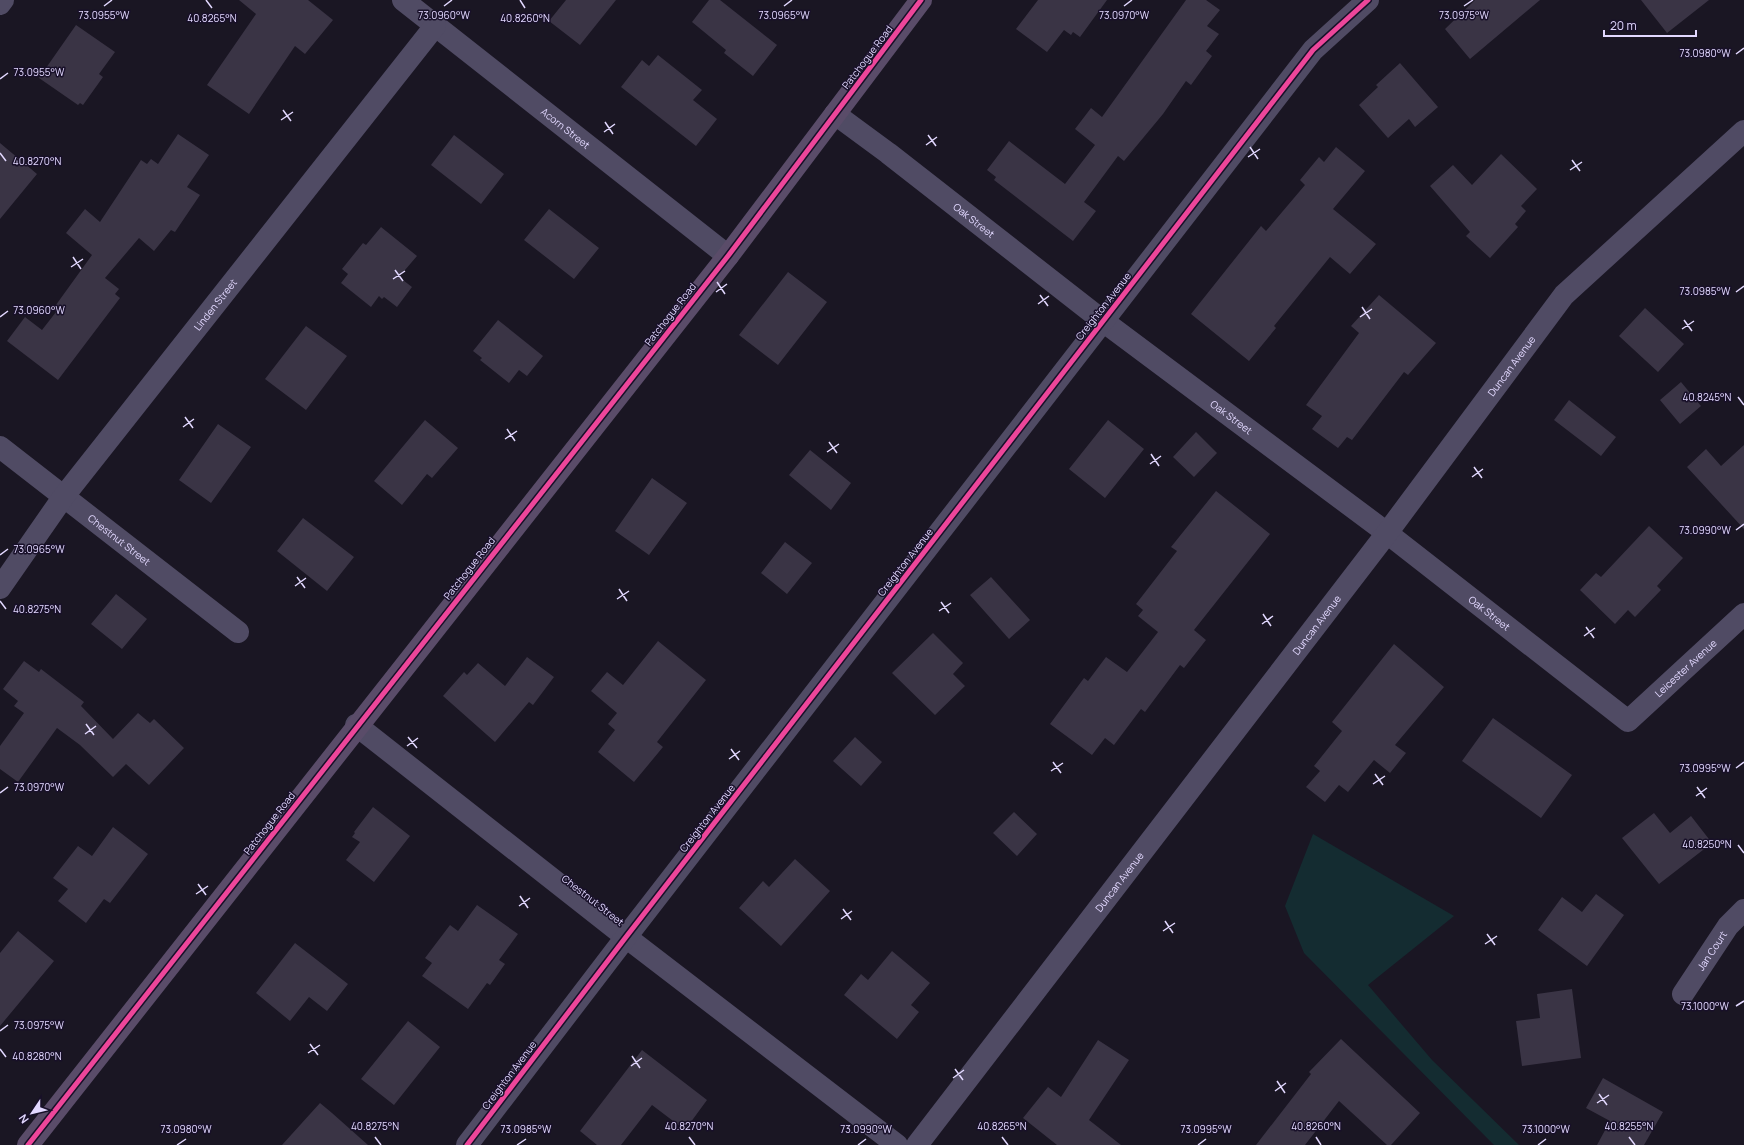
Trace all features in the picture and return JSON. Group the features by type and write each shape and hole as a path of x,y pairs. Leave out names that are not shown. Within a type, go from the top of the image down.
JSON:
{"main road":[{"name":"Patchogue Road","path":"28,1145 356,726 728,256 921,0"}],"street":[{"path":"0,4 3,0"},
{"name":"Acorn Street","path":"402,0 728,256"},
{"name":"Creighton Avenue","path":"467,1145 626,937 1313,50 1368,0"},
{"name":"Linden Street","path":"0,588 64,496 435,26"},
{"name":"Oak Street","path":"835,114 888,153 1102,321 1386,533 1628,721"},
{"name":"Duncan Avenue","path":"917,1145 1386,533 1564,295 1744,131"},
{"name":"Chestnut Street","path":"0,447 238,632"},
{"name":"Leicester Avenue","path":"1628,721 1744,614"},
{"name":"Chestnut Street","path":"356,726 626,937 897,1145"},
{"name":"Jan Court","path":"1683,994 1728,926 1744,910"}],"green space":[{"path":"1313,834 1454,916 1368,985 1432,1060 1519,1145 1494,1145 1304,953 1285,906"}],"building":[{"path":"239,0 308,0 333,20 305,54 295,46 249,114 207,85 256,14"},
{"path":"566,0 616,0 580,45 549,21"},
{"path":"709,0 720,0 777,45 753,76 724,53 726,50 692,22"},
{"path":"1038,0 1107,0 1080,37 1073,32 1071,35 1064,30 1047,52 1016,29"},
{"path":"1186,0 1206,0 1220,10 1207,26 1219,34 1206,51 1212,56 1191,85 1186,81 1163,114 1124,161 1118,156 1084,202 1096,211 1073,241 994,180 996,177 987,170 1009,141 1065,184 1095,145 1075,129 1091,108 1102,117"},
{"path":"1475,0 1540,0 1470,59 1445,29"},
{"path":"1641,0 1709,0 1667,33"},
{"path":"76,25 115,52 99,74 103,77 83,105 80,103 78,105 39,78"},
{"path":"658,55 702,90 693,100 717,119 696,146 621,87 642,60 649,66"},
{"path":"1400,63 1438,107 1415,127 1409,119 1388,138 1359,105 1378,87 1376,85"},
{"path":"178,134 209,155 187,187 200,195 175,232 171,230 154,251 139,238 105,278 119,289 115,294 120,298 58,380 7,341 25,317 42,330 56,312 53,309 92,255 66,233 85,209 100,222 141,160 147,164 151,159 158,164"},
{"path":"454,135 504,174 481,204 431,165"},
{"path":"0,143 37,174 0,219"},
{"path":"1336,147 1365,171 1333,209 1376,244 1350,274 1330,257 1274,326 1276,328 1249,361 1191,314 1261,226 1266,231 1305,185 1300,180 1319,157 1324,162"},
{"path":"1501,154 1537,189 1521,206 1526,211 1515,224 1518,227 1490,258 1466,236 1470,232 1430,186 1453,165 1472,185"},
{"path":"549,209 599,248 574,279 524,240"},
{"path":"381,227 417,256 399,277 412,287 397,307 384,297 382,299 379,296 371,307 341,283 348,274 342,269 363,243 366,245"},
{"path":"788,272 827,302 778,365 739,335"},
{"path":"1379,295 1436,343 1408,375 1404,372 1352,440 1347,437 1338,448 1312,429 1322,416 1306,405 1359,333 1351,326"},
{"path":"1645,308 1684,344 1658,372 1619,336"},
{"path":"498,320 543,356 527,376 519,370 509,383 480,360 482,358 473,351"},
{"path":"306,326 347,356 306,410 265,379"},
{"path":"1681,382 1701,406 1680,424 1660,400"},
{"path":"1569,400 1616,437 1601,456 1554,420"},
{"path":"425,420 458,448 432,478 427,474 402,505 374,481"},
{"path":"1108,420 1144,449 1105,498 1069,469"},
{"path":"218,424 251,447 211,503 179,480"},
{"path":"1196,432 1217,453 1194,477 1173,457"},
{"path":"1744,445 1744,529 1687,467 1706,449 1721,466"},
{"path":"810,450 851,483 831,510 789,475"},
{"path":"652,478 687,503 649,555 615,531"},
{"path":"1216,491 1270,534 1194,630 1206,640 1184,668 1180,665 1145,712 1141,709 1114,745 1105,738 1092,755 1050,724 1084,678 1088,681 1106,657 1127,672 1158,632 1138,616 1143,610 1136,604 1177,551 1171,547"},
{"path":"303,518 354,557 327,591 277,551"},
{"path":"1649,526 1683,558 1657,586 1661,590 1635,617 1628,610 1615,624 1580,590 1596,573 1601,577"},
{"path":"785,542 812,563 787,594 761,573"},
{"path":"991,577 1030,620 1009,639 970,595"},
{"path":"116,594 147,619 122,649 91,624"},
{"path":"933,633 963,663 953,674 965,686 935,715 892,673"},
{"path":"658,641 706,680 657,742 663,747 634,782 598,752 615,730 608,724 617,713 591,691 607,672 623,685"},
{"path":"1394,644 1444,687 1395,745 1406,753 1390,773 1374,760 1348,792 1339,785 1325,802 1306,787 1320,771 1314,766 1342,731 1332,722"},
{"path":"527,657 554,677 533,705 529,702 495,742 443,696 464,672 467,675 478,663 505,686"},
{"path":"24,661 39,672 41,669 84,702 81,706 113,739 138,713 150,723 154,719 184,748 149,785 126,764 113,777 80,745 57,728 18,782 0,769 0,746 24,713 14,706 18,701 3,689"},
{"path":"1493,718 1572,775 1541,818 1462,761"},
{"path":"855,737 882,762 861,786 833,761"},
{"path":"373,807 410,836 374,882 346,860 360,842 352,837 355,833 354,832"},
{"path":"1014,812 1037,834 1017,856 993,833"},
{"path":"1654,813 1670,833 1691,816 1712,843 1659,884 1622,838"},
{"path":"113,827 148,854 110,903 104,899 86,923 58,901 68,889 53,878 78,846 92,856"},
{"path":"795,859 830,891 781,946 739,908 763,881 769,887"},
{"path":"1596,894 1624,915 1587,966 1538,930 1562,897 1582,912"},
{"path":"477,905 518,934 499,960 505,964 490,985 487,983 468,1009 422,976 432,963 425,958 450,925 458,931"},
{"path":"18,931 54,961 0,1026 0,953"},
{"path":"295,943 348,984 327,1011 309,997 290,1021 256,993"},
{"path":"892,951 930,983 911,1005 919,1012 897,1039 844,995 861,974 868,980"},
{"path":"1572,989 1581,1058 1522,1066 1516,1021 1540,1018 1537,994"},
{"path":"408,1021 440,1047 394,1105 361,1079"},
{"path":"1341,1039 1420,1113 1391,1145 1387,1145 1339,1101 1305,1145 1256,1145 1311,1074 1309,1072"},
{"path":"1098,1040 1129,1060 1089,1120 1121,1145 1057,1145 1023,1118 1048,1087 1061,1097"},
{"path":"642,1050 707,1100 685,1130 652,1105 621,1145 597,1145 580,1131"},
{"path":"1603,1078 1663,1112 1644,1145 1597,1145 1610,1121 1586,1108"},
{"path":"320,1103 332,1113 368,1145 282,1145"}],"cycle path":[{"path":"28,1145 728,256 921,0"},
{"path":"467,1145 626,937 1313,50 1368,0"}]}
